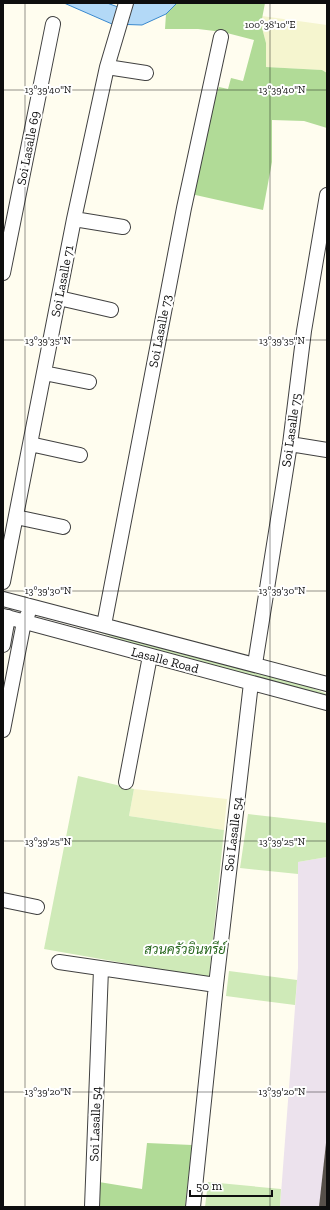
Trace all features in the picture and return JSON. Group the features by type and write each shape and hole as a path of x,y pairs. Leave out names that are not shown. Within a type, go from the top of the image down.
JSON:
{"street":[{"name":"Soi Lasalle 71","path":"3,582 74,219 107,67 126,3"},
{"name":"Soi Lasalle 69","path":"3,273 53,24"},
{"name":"Soi Lasalle 73","path":"104,625 184,208 221,37"},
{"path":"107,67 146,73"},
{"name":"Soi Lasalle 75","path":"254,664 290,444 304,331 327,196"},
{"path":"74,219 123,227"},
{"path":"59,298 111,310"},
{"path":"44,373 88,382"},
{"path":"30,444 80,455"},
{"path":"290,444 327,450"},
{"path":"16,518 63,527"},
{"name":"Lasalle Road","path":"3,599 326,684"},
{"path":"3,645 11,617 33,606"},
{"path":"47,610 38,614 39,618 101,638 110,645"},
{"path":"3,730 11,617"},
{"name":"Lasalle Road","path":"11,617 327,703"},
{"path":"126,782 150,656"},
{"name":"Soi Lasalle 54","path":"193,1207 216,985 251,683"},
{"path":"3,900 37,907"},
{"path":"59,962 216,985"},
{"name":"Soi Lasalle 54","path":"92,1207 101,969"}],"shaded area":[{"path":"327,857 327,1207 280,1207 298,968 298,862"}],"green space":[{"path":"177,3 265,3 261,24 266,43 266,67 322,70 327,73 327,128 304,121 272,120 272,162 263,210 191,194 206,124 219,87 228,89 231,78 243,81 254,40 223,32 198,29 165,29 166,14"},
{"path":"262,16 327,25 327,73 322,70 266,67 266,43 261,24"},
{"path":"44,617 302,684 327,694 327,697 123,641 96,631"},
{"name":"สวนครัวอินทรีย์","path":"78,776 134,789 129,816 224,830 209,978 44,949"},
{"path":"134,789 227,799 224,830 129,816"},
{"path":"248,814 327,823 327,857 298,862 298,874 240,868"},
{"path":"229,971 297,980 295,1005 226,996"},
{"path":"147,1143 192,1145 185,1207 97,1207 99,1182 142,1189"},
{"path":"208,1182 281,1189 280,1207 205,1207"}],"water":[{"path":"64,3 107,3 118,7 136,3 177,3 166,14 142,25 112,24"}],"building":[{"path":"326,1143 327,1207 319,1207"}]}
